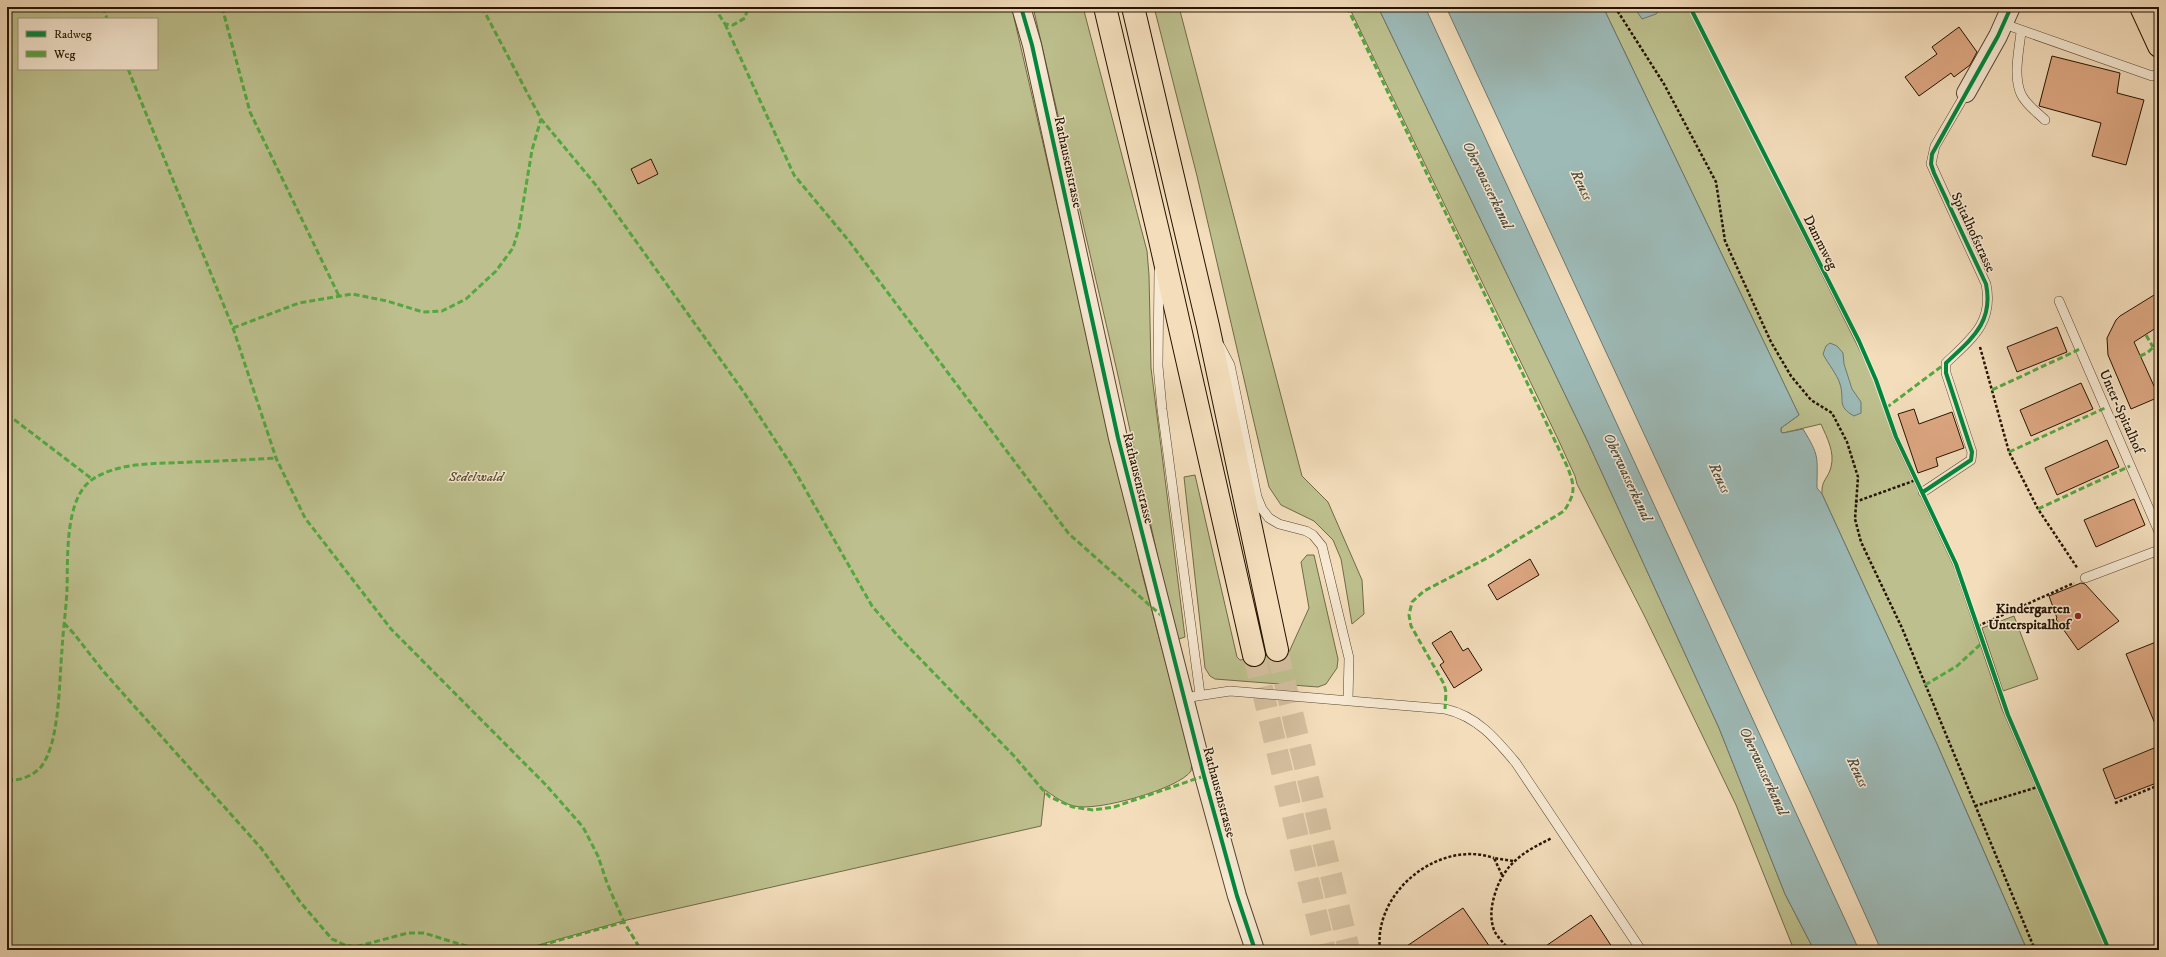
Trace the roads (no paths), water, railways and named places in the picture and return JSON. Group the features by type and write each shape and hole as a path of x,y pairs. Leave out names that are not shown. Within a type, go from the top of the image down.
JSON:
{"main road":[{"path":"1104,7 1160,240 1254,655"},
{"path":"1133,7 1208,326 1277,650"},
{"path":"2141,7 2159,46"}],"street":[{"name":"Rathausenstrasse","path":"1021,7 1032,45 1118,438 1192,696 1236,896 1255,950"},
{"name":"Spitalhofstrasse","path":"1966,93 2004,24 2011,7"}],"lane":[{"path":"2004,24 2021,32 2152,76 2159,74"},
{"path":"2021,32 2018,60 2019,86 2028,105 2045,120"},
{"name":"Spitalhofstrasse","path":"1923,492 1971,460 1972,452 1946,373 1946,363 1976,334 1983,324 1987,312 1989,297 1986,284 1931,164 1935,146 1966,93"},
{"path":"1160,240 1157,309 1158,366 1192,696 1230,691 1445,709 1463,715 1477,723 1498,740 1564,833 1641,950"},
{"name":"Unter-Spitalhof","path":"2059,301 2159,532"},
{"path":"1208,326 1230,364 1257,497 1262,509 1269,518 1279,524 1313,535 1324,551 1349,658 1348,700"},
{"path":"2085,578 2159,550"}],"water":[{"name":"Oberwasserkanal","path":"1378,7 1425,7 1859,950 1814,950 1785,894 1719,728 1586,438"},
{"name":"Reuss","path":"1446,7 1603,7 1799,415 1781,428 1781,432 1783,433 1803,429 1815,452 1817,463 1817,488 1822,494 1937,744 2027,950 1881,950 1811,794"},
{"path":"1634,7 1663,7 1656,14 1642,19"},
{"path":"1830,343 1837,346 1843,353 1844,364 1852,389 1861,402 1861,413 1854,416 1843,406 1839,380 1823,354 1826,346"}],"tunnel":[{"path":"1277,650 1349,950"},
{"path":"1254,655 1325,950"}],"place":[{"name":"Kindergarten Unterspitalhof","path":"2078,616"}],"park label":[{"name":"Sedelwald","path":"476,476"}]}
